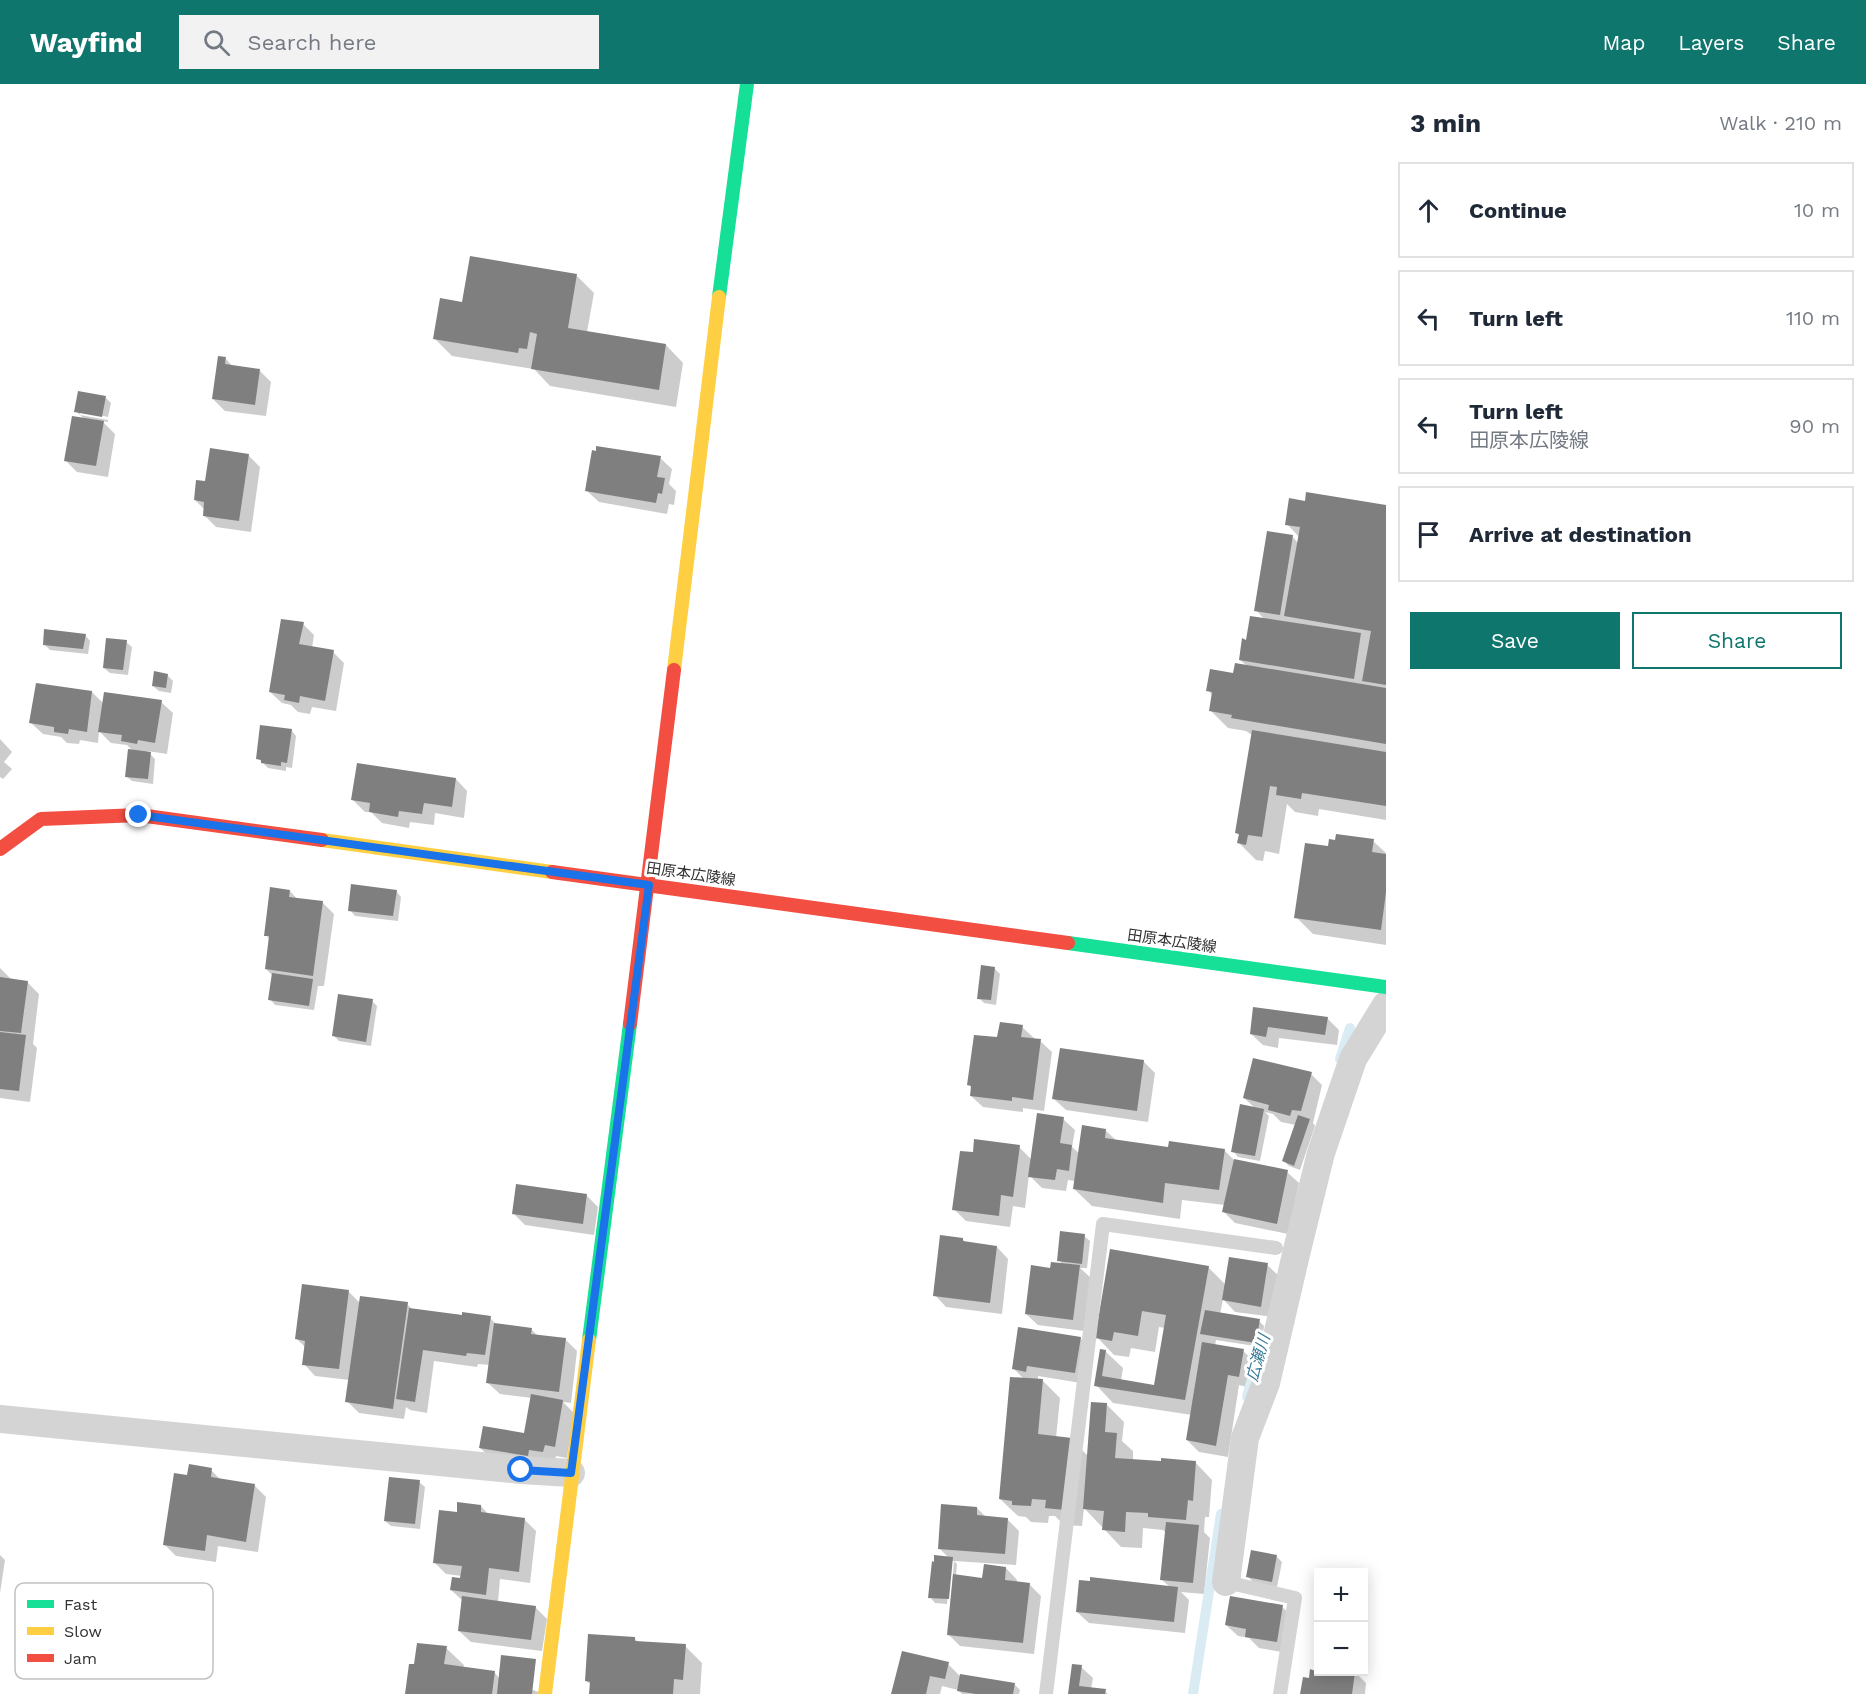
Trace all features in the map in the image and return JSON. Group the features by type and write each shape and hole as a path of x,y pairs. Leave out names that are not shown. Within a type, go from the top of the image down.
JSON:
{"street":[{"path":"545,1694 571,1473 649,885 711,356 747,84"},
{"name":"田原本広陵線","path":"0,849 41,819 139,815 1386,987"},
{"path":"1226,1582 1245,1438 1266,1383 1286,1249 1353,1059 1386,1005"},
{"path":"0,1419 509,1469 571,1473"}],"lane":[{"path":"1046,1694 1103,1224 1286,1249"},
{"path":"1226,1582 1295,1598 1280,1694"}],"building":[{"path":"470,256 577,274 568,328 666,344 659,390 531,369 537,334 530,332 527,349 519,348 518,353 433,339 440,298 462,302"},
{"path":"218,356 226,357 225,364 260,369 255,405 212,399"},
{"path":"78,391 106,396 102,417 74,412"},
{"path":"72,416 104,421 96,466 64,461"},
{"path":"596,446 661,456 657,477 665,478 662,494 658,493 656,503 585,491 592,450 596,451"},
{"path":"210,448 249,454 239,521 203,516 204,502 194,500 196,480 205,481"},
{"path":"1306,492 1386,505 1386,685 1362,681 1371,631 1284,616 1300,527 1285,525 1289,498 1305,501"},
{"path":"1267,531 1293,535 1280,615 1254,611"},
{"path":"1250,616 1361,633 1354,679 1239,660 1242,638 1246,640"},
{"path":"281,619 304,622 299,644 334,650 325,701 300,696 299,703 284,700 285,695 269,692"},
{"path":"44,629 86,634 83,649 43,645"},
{"path":"106,638 127,640 123,670 103,668"},
{"path":"1235,663 1386,688 1386,744 1231,718 1232,715 1209,711 1212,692 1206,691 1210,669 1233,673"},
{"path":"154,671 168,674 166,688 152,686"},
{"path":"36,683 92,691 87,732 69,729 68,734 54,732 54,727 29,723"},
{"path":"104,692 162,700 155,743 138,740 137,744 121,741 122,735 98,732"},
{"path":"260,725 292,729 287,763 281,762 281,766 261,763 261,760 256,759"},
{"path":"1252,730 1386,752 1386,806 1302,793 1301,799 1276,795 1277,787 1270,786 1262,837 1248,835 1246,845 1237,843 1239,834 1235,833"},
{"path":"128,749 151,752 148,779 125,777"},
{"path":"357,763 456,778 452,807 424,803 422,814 399,811 398,817 369,812 370,803 351,800"},
{"path":"1336,834 1374,839 1372,852 1386,854 1386,892 1381,930 1294,918 1305,843 1328,846 1329,839 1335,840"},
{"path":"351,884 397,890 393,916 348,911"},
{"path":"270,887 290,890 289,897 323,901 313,976 265,969 269,936 264,936"},
{"path":"981,965 995,967 991,1000 977,999"},
{"path":"272,973 313,979 309,1006 268,1000"},
{"path":"0,977 28,981 21,1033 0,1031"},
{"path":"338,994 373,999 366,1042 332,1036"},
{"path":"1253,1007 1328,1017 1325,1035 1268,1027 1266,1037 1250,1034"},
{"path":"1000,1022 1023,1025 1021,1037 1041,1039 1033,1100 1012,1097 1012,1101 970,1096 971,1086 967,1085 974,1035 997,1037"},
{"path":"0,1032 26,1035 19,1091 0,1089"},
{"path":"1060,1048 1144,1060 1137,1111 1052,1099"},
{"path":"1253,1058 1312,1072 1301,1111 1292,1110 1290,1116 1268,1110 1269,1105 1243,1098"},
{"path":"1240,1104 1264,1109 1255,1156 1231,1152"},
{"path":"1037,1113 1064,1117 1060,1143 1072,1145 1069,1171 1057,1169 1055,1180 1028,1177"},
{"path":"1298,1115 1310,1119 1294,1166 1282,1161"},
{"path":"1082,1125 1106,1129 1105,1138 1168,1147 1169,1141 1225,1149 1219,1190 1165,1183 1163,1203 1073,1189"},
{"path":"974,1139 1020,1145 1013,1197 1001,1195 999,1216 952,1210 960,1151 973,1152"},
{"path":"1234,1159 1288,1170 1277,1224 1222,1212"},
{"path":"516,1184 587,1194 583,1224 512,1214"},
{"path":"1060,1231 1085,1234 1082,1264 1057,1261"},
{"path":"940,1235 997,1246 990,1303 933,1296"},
{"path":"1110,1249 1209,1266 1185,1400 1094,1386 1100,1349 1106,1350 1102,1376 1154,1385 1166,1315 1142,1311 1138,1336 1114,1332 1112,1341 1095,1338"},
{"path":"1229,1257 1268,1263 1261,1307 1222,1300"},
{"path":"1051,1262 1080,1265 1073,1320 1025,1314 1031,1265 1050,1268"},
{"path":"302,1284 349,1290 339,1369 302,1365 305,1341 295,1339"},
{"path":"360,1296 408,1302 393,1409 345,1402"},
{"path":"409,1308 462,1315 462,1312 491,1316 485,1355 467,1353 466,1356 423,1350 415,1402 396,1399"},
{"path":"1205,1310 1260,1319 1256,1343 1200,1334"},
{"path":"494,1323 532,1328 531,1334 566,1338 559,1392 486,1383"},
{"path":"1018,1327 1081,1337 1075,1373 1027,1366 1026,1372 1012,1369"},
{"path":"1202,1342 1244,1349 1239,1377 1228,1375 1216,1446 1186,1440"},
{"path":"1010,1377 1043,1379 1038,1434 1072,1438 1065,1510 1045,1508 1046,1500 1032,1499 1031,1506 1012,1505 1012,1501 999,1499"},
{"path":"531,1394 563,1400 555,1447 545,1445 543,1452 529,1450 528,1456 479,1448 483,1426 524,1433"},
{"path":"1091,1402 1107,1403 1105,1432 1117,1433 1115,1458 1196,1461 1193,1501 1188,1500 1186,1520 1148,1517 1148,1513 1126,1512 1125,1532 1102,1530 1104,1511 1083,1509"},
{"path":"189,1464 212,1468 211,1477 255,1484 246,1542 207,1535 205,1551 163,1545 174,1473 187,1475"},
{"path":"389,1477 420,1480 415,1524 384,1521"},
{"path":"457,1502 481,1505 481,1512 525,1518 519,1572 489,1568 486,1595 450,1590 452,1577 460,1578 462,1566 433,1563 439,1510 457,1512"},
{"path":"941,1504 977,1507 977,1515 1008,1518 1005,1554 938,1549"},
{"path":"1166,1522 1199,1525 1193,1583 1160,1580"},
{"path":"1251,1550 1277,1555 1272,1582 1246,1577"},
{"path":"934,1555 953,1557 949,1599 928,1598"},
{"path":"984,1564 1006,1567 1005,1580 1030,1583 1023,1643 947,1635 953,1574 982,1578"},
{"path":"1090,1577 1178,1587 1174,1622 1076,1612 1079,1580 1090,1581"},
{"path":"462,1596 536,1606 531,1640 458,1631"},
{"path":"1230,1596 1283,1605 1277,1642 1245,1637 1246,1629 1225,1625"},
{"path":"588,1634 635,1637 635,1641 686,1644 683,1680 674,1679 673,1694 589,1694 590,1682 585,1681"},
{"path":"417,1643 447,1646 444,1664 495,1671 492,1694 405,1694 409,1664 414,1664"},
{"path":"902,1651 949,1662 945,1679 930,1676 926,1694 891,1694"},
{"path":"501,1655 536,1659 532,1694 497,1694"},
{"path":"1072,1664 1082,1665 1079,1686 1106,1689 1105,1694 1068,1694"},
{"path":"1310,1669 1314,1670 1314,1676 1354,1676 1352,1694 1300,1694 1303,1677 1309,1678"},
{"path":"960,1674 1015,1683 1013,1694 976,1694 957,1691"}],"waterway":[{"name":"広瀬川","path":"1340,1059 1350,1028"},
{"name":"広瀬川","path":"1247,1397 1257,1360"},
{"name":"広瀬川","path":"1193,1694 1221,1514"}],"traffic: fast":[{"path":"719,297 747,84"},
{"path":"1068,943 1386,987"},
{"path":"589,1340 630,1024"}],"traffic: slow":[{"path":"674,670 719,297"},
{"path":"322,840 552,872"},
{"path":"545,1694 589,1340"}],"traffic: jam":[{"path":"630,1024 674,670"},
{"path":"0,849 41,819 139,815 322,840"},
{"path":"552,872 1068,943"}],"route":[{"path":"139,815 649,885 571,1473 521,1470"}]}
